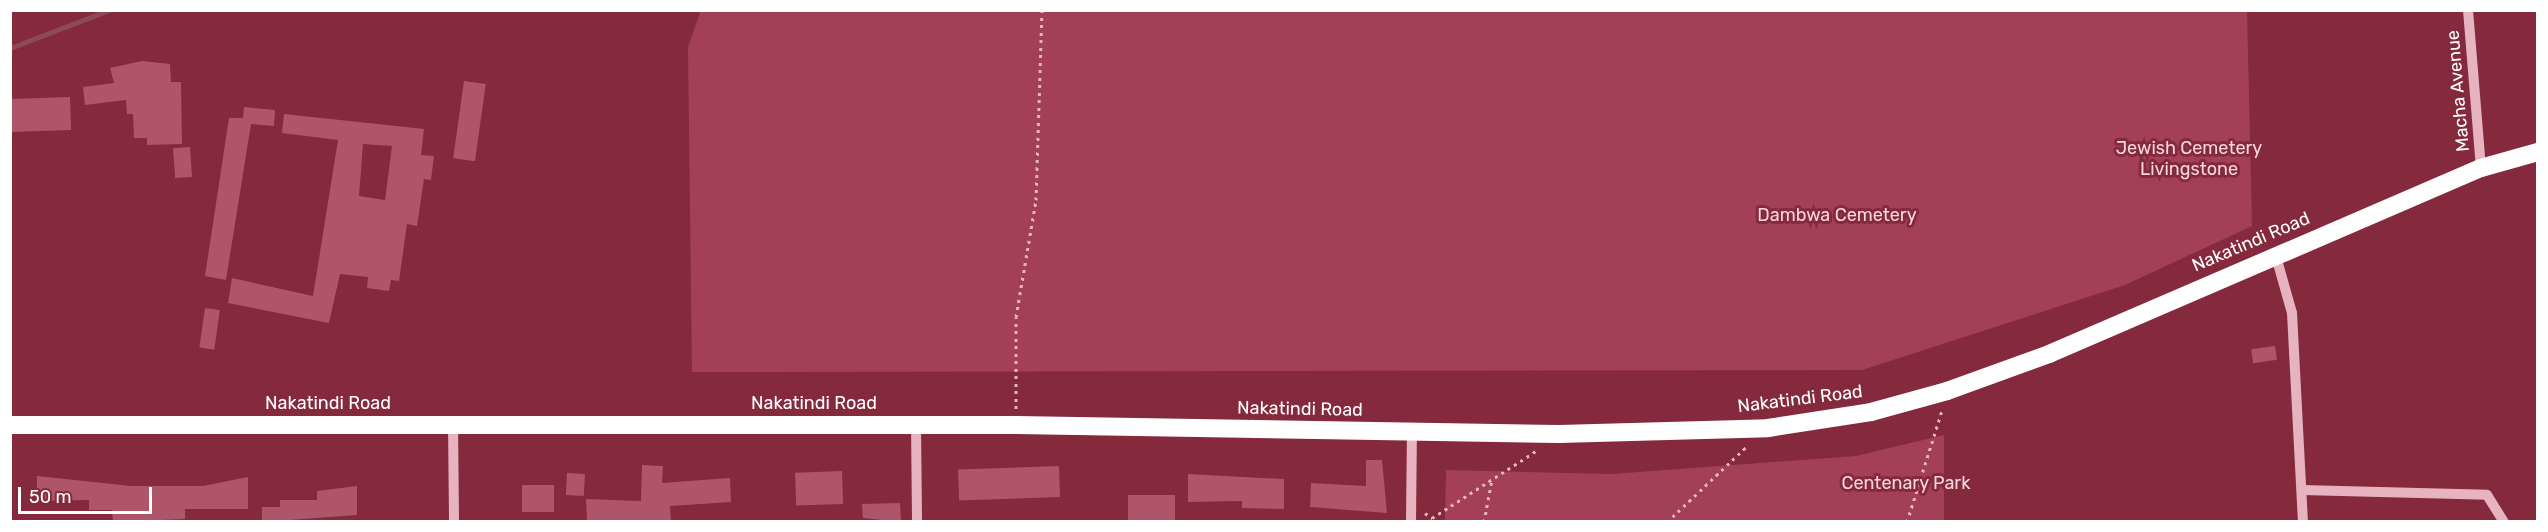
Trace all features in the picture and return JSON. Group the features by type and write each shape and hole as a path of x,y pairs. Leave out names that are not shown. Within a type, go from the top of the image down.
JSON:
{"highway":[{"name":"Nakatindi Road","path":"10,425 1016,424 1559,434 1768,428 1870,412 1947,391 2049,354 2275,253 2481,168 2538,152"}],"street":[{"name":"Macha Avenue","path":"2468,10 2481,168"},
{"path":"2275,253 2292,314 2303,522"},
{"path":"453,423 454,522"},
{"path":"916,424 917,522"},
{"path":"1411,522 1412,432"},
{"path":"2302,490 2487,495 2504,522"}],"path":[{"path":"1016,424 1016,317 1039,156 1042,10"},
{"path":"1907,522 1947,391"},
{"path":"1667,522 1768,428"},
{"path":"1411,503 1432,520 1559,434"},
{"path":"1484,522 1492,479"}],"green space":[{"path":"701,10 2247,11 2252,226 2125,285 1862,370 692,372 688,47"},
{"name":"Centenary Park","path":"1944,435 1944,521 1445,521 1446,470 1612,474 1856,456"}],"building":[{"path":"142,61 170,64 171,82 181,82 182,144 147,145 147,138 134,138 133,114 127,114 126,100 85,105 83,87 114,83 110,68"},
{"path":"464,81 486,84 475,161 453,158"},
{"path":"70,97 71,130 11,132 10,99"},
{"path":"244,107 275,110 274,126 251,124 226,280 205,276 229,118 243,118"},
{"path":"284,114 424,129 421,155 434,156 431,180 424,179 417,226 407,224 399,281 391,280 389,291 367,288 368,277 340,274 329,323 228,303 232,278 313,296 338,140 282,133","holes":["363,144 392,146 385,200 359,196"]},
{"path":"190,147 192,177 175,178 173,148"},
{"path":"205,308 220,310 214,350 199,348"},
{"path":"2275,346 2277,360 2253,363 2251,349"},
{"path":"1366,460 1382,460 1387,513 1310,507 1311,483 1366,486"},
{"path":"642,465 663,466 662,483 730,478 731,502 670,506 671,522 587,522 586,499 641,501"},
{"path":"1059,466 1060,497 959,501 958,470"},
{"path":"842,471 843,504 796,506 795,473"},
{"path":"567,473 585,474 584,496 566,495"},
{"path":"1188,474 1284,479 1284,509 1242,508 1242,501 1188,502"},
{"path":"37,476 131,486 203,486 248,477 248,509 185,509 185,519 113,522 112,510 89,510 89,500 37,501"},
{"path":"522,485 554,485 554,512 522,512"},
{"path":"357,486 357,515 262,522 262,507 280,507 280,500 317,500 317,491"},
{"path":"1128,495 1175,495 1175,522 1128,522"},
{"path":"900,503 901,522 863,518 862,504"}],"waterway":[{"path":"10,48 109,10"}],"park label":[{"name":"Jewish Cemetery Livingstone","path":"2189,159"},
{"name":"Dambwa Cemetery","path":"1837,215"}]}
